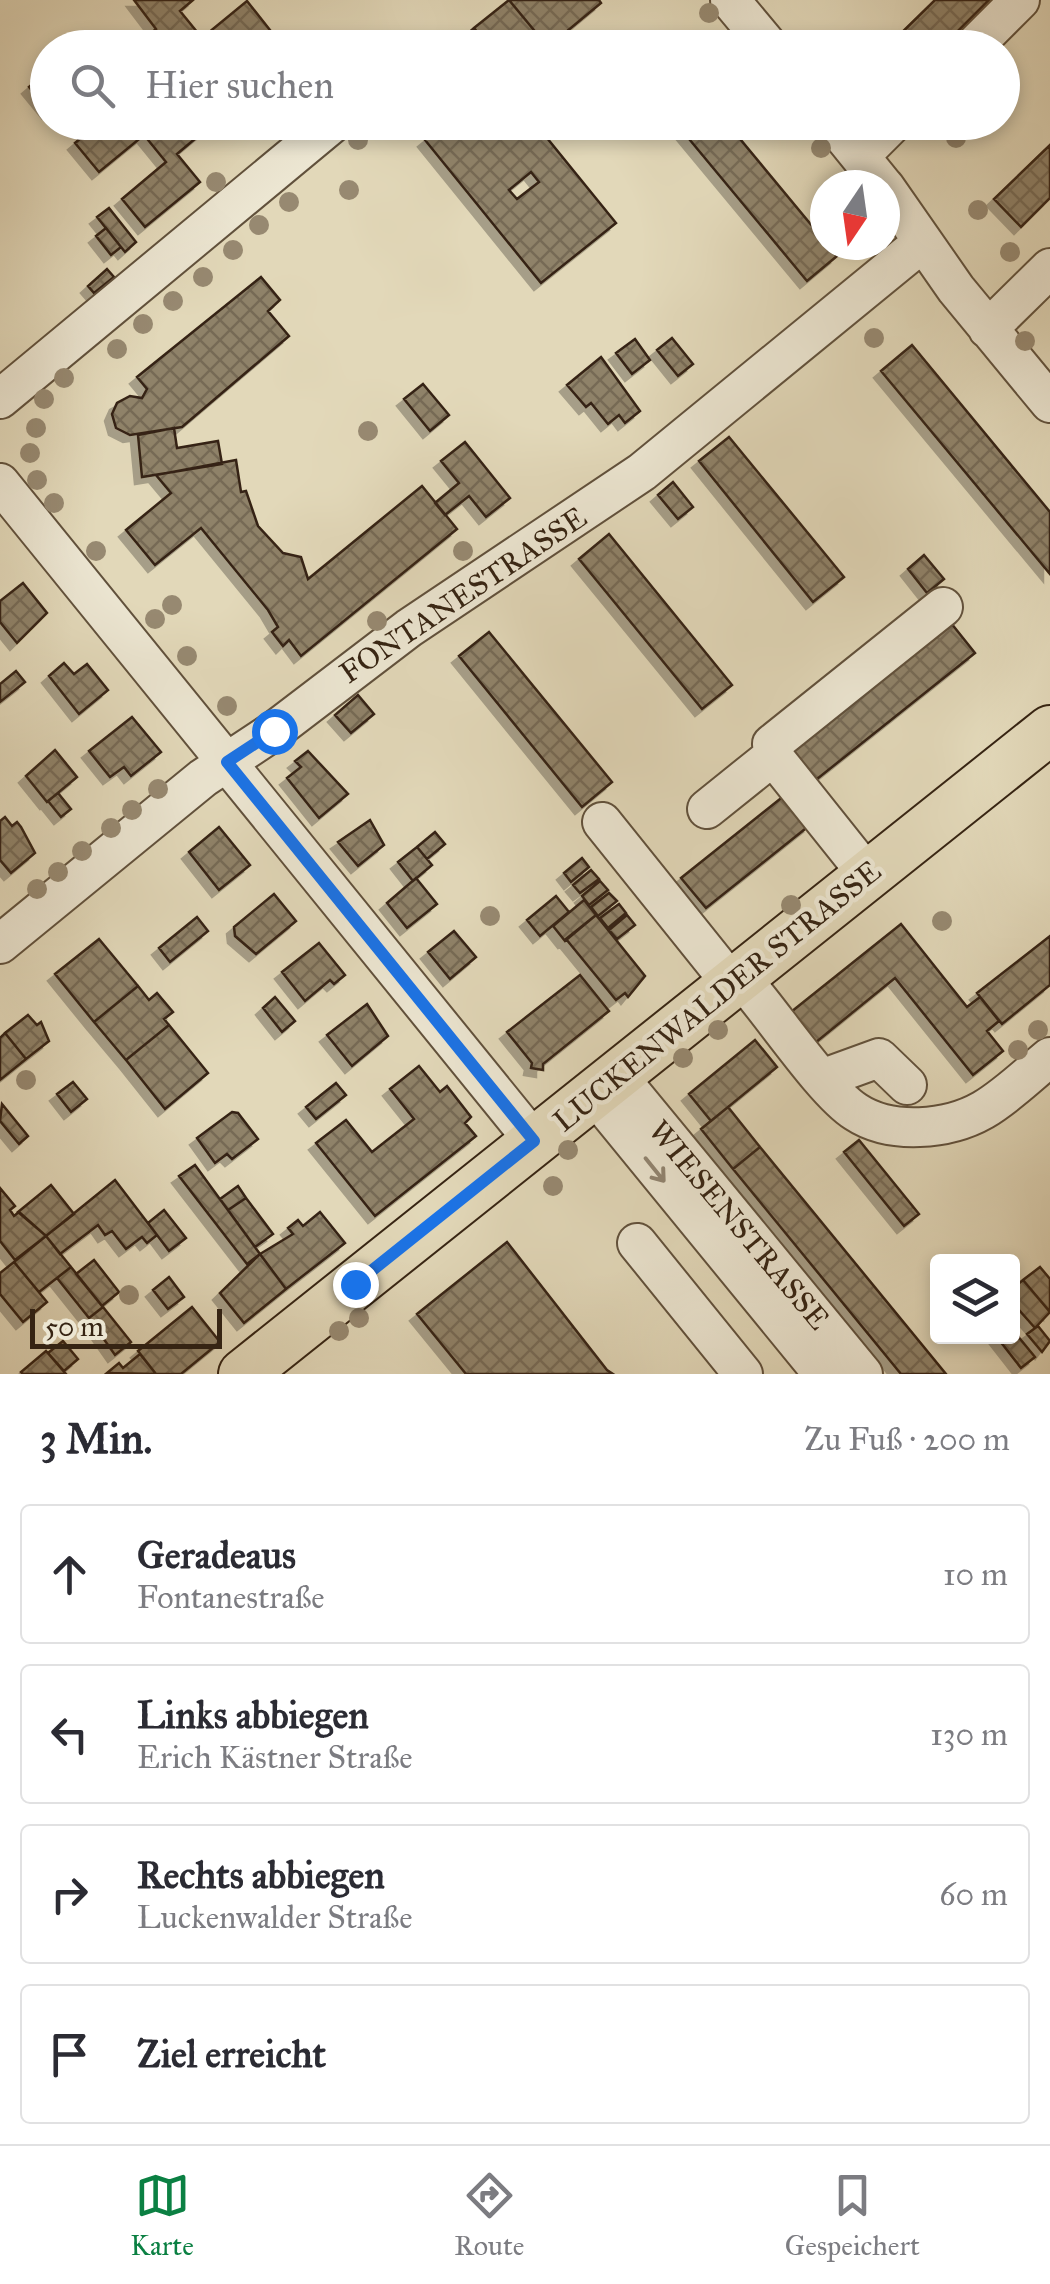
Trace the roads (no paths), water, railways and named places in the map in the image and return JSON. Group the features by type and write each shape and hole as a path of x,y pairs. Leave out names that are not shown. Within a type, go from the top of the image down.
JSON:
{"main road":[{"name":"LUCKENWALDER STRASSE","path":"243,1374 1050,730"}],"street":[{"path":"990,30 1020,0"},
{"path":"742,4 759,30"},
{"path":"0,398 312,140"},
{"path":"847,140 871,170"},
{"path":"878,170 888,140"},
{"path":"900,210 988,328 1050,403"},
{"name":"FONTANESTRASSE","path":"0,944 227,762 409,628 642,472 923,242"},
{"path":"988,328 1050,268"},
{"path":"0,482 534,1141"},
{"path":"707,809 773,756 775,741 942,607"},
{"path":"773,756 868,875"},
{"path":"602,822 854,1111 873,1120 930,1126 982,1110 1050,1057"},
{"path":"824,1078 879,1058 907,1085"},
{"name":"WIESENSTRASSE","path":"606,1085 759,1274 823,1374"},
{"path":"637,1243 743,1374"},
{"path":"700,1322 759,1274"},
{"name":"WIESENSTRASSE","path":"759,1274 863,1374"}]}
